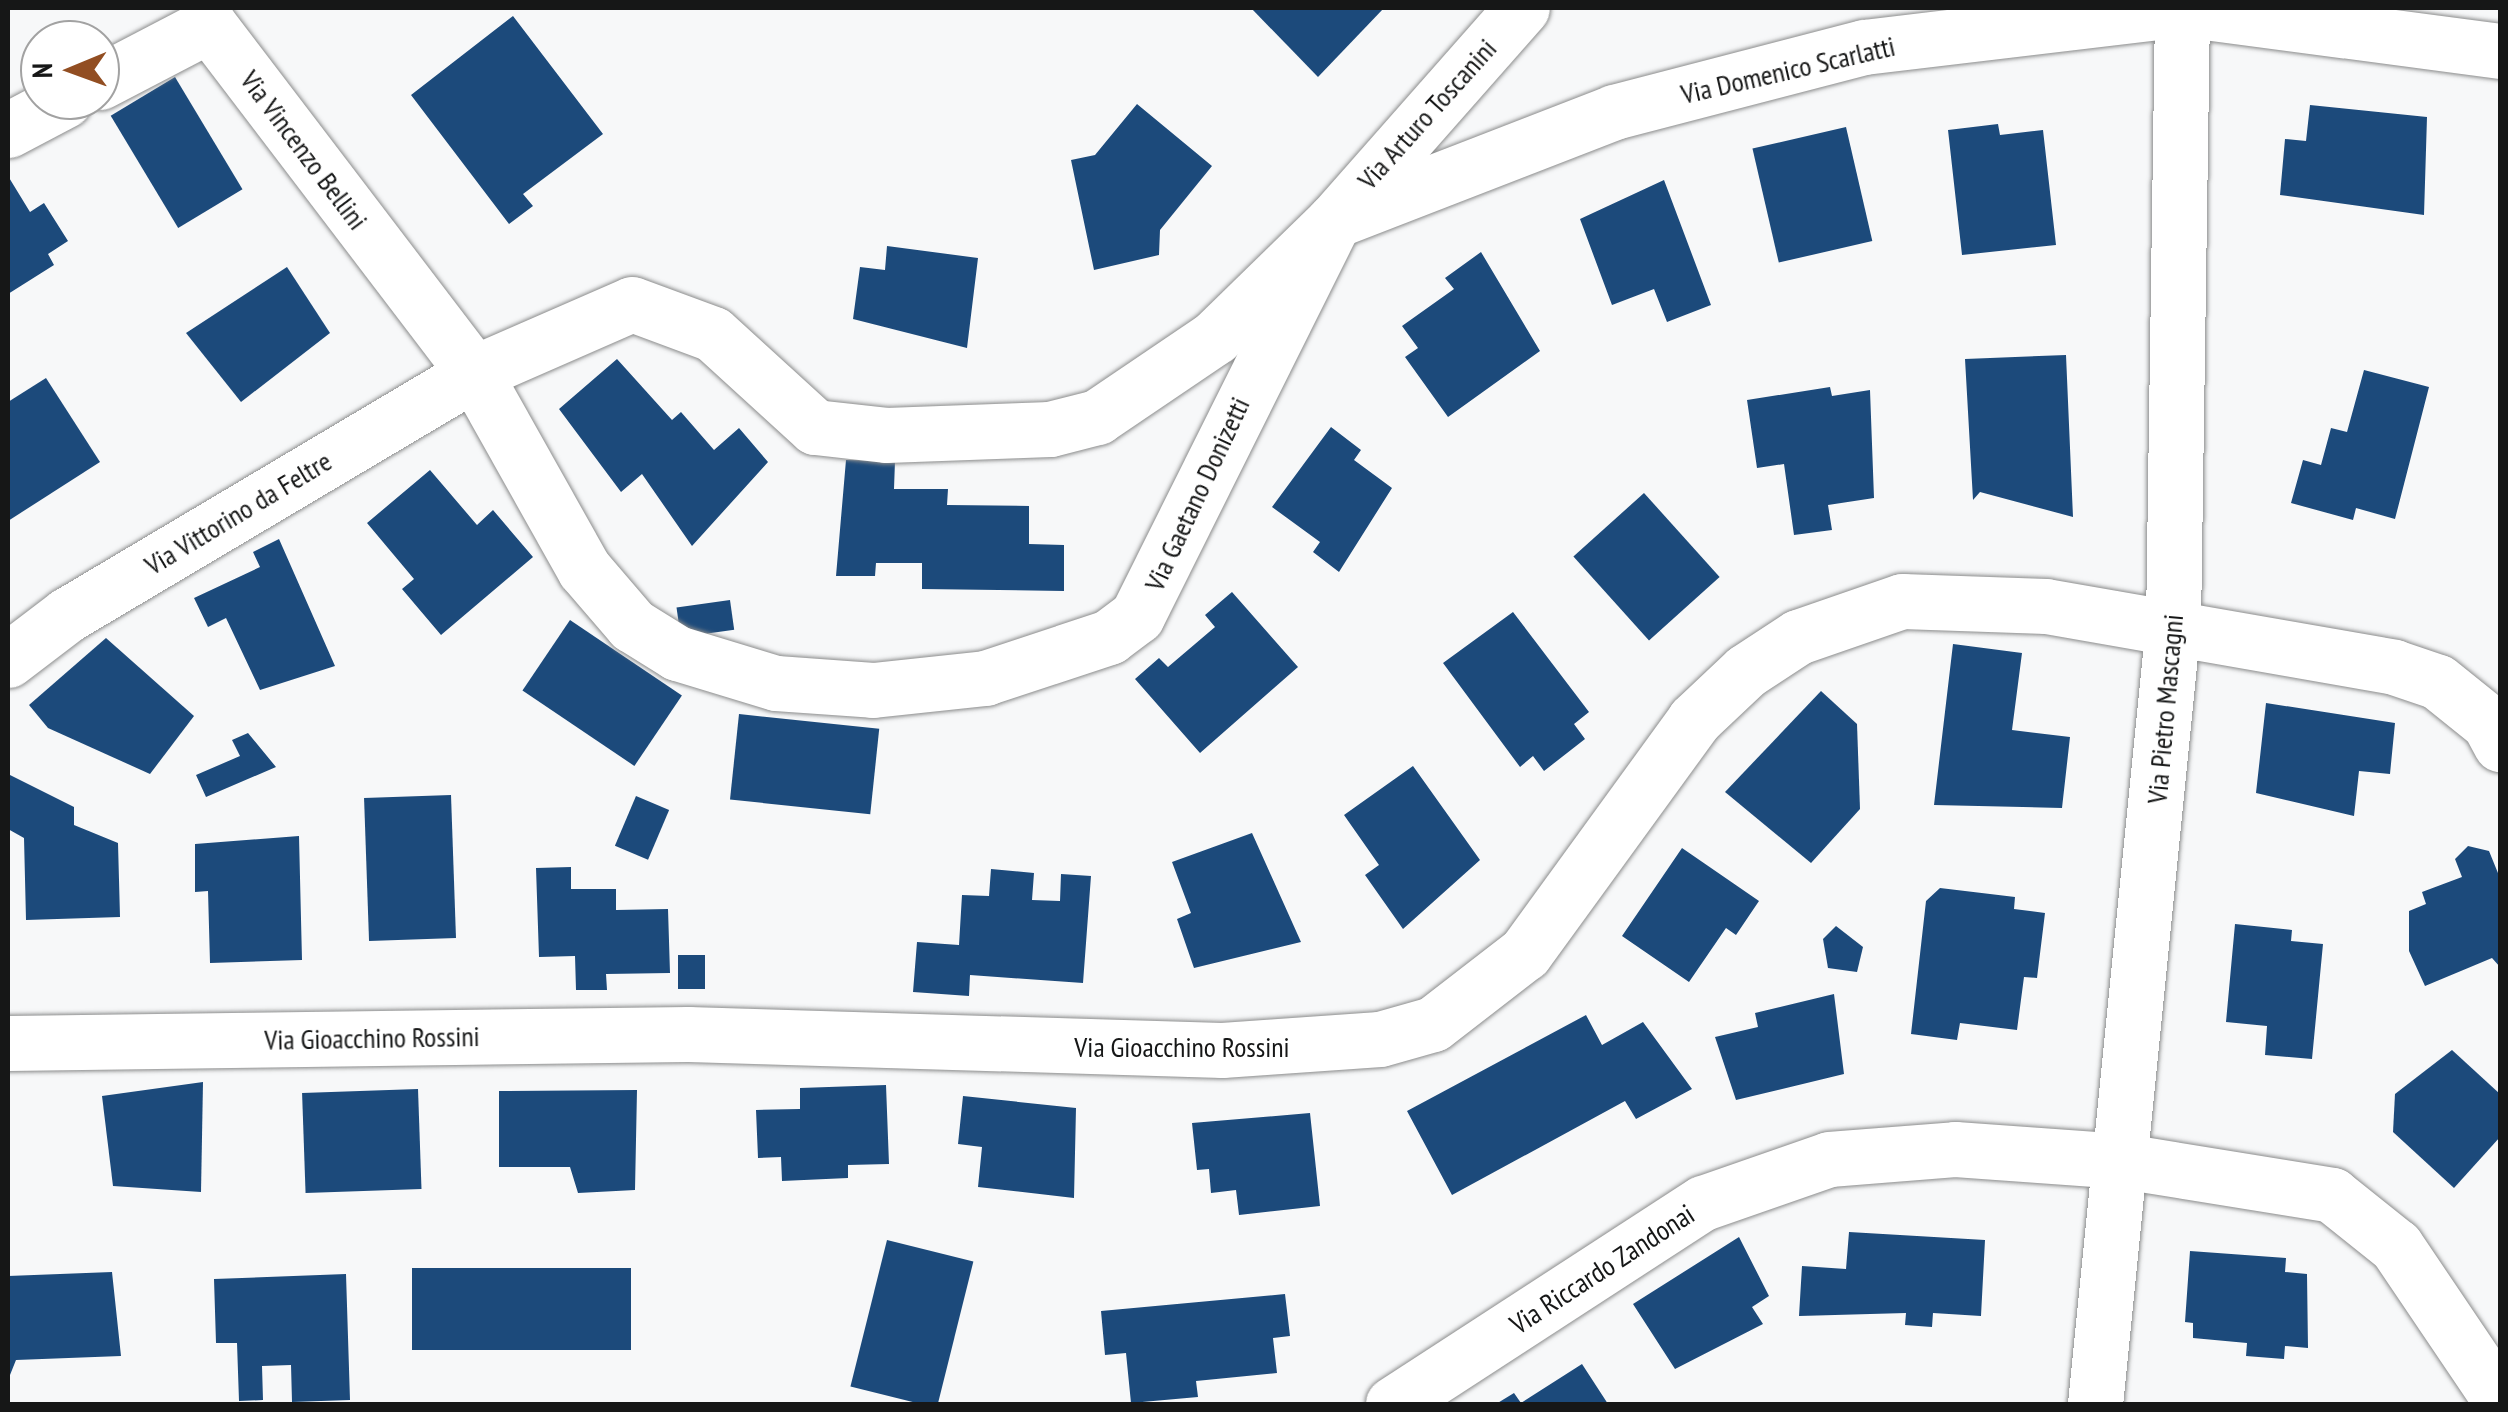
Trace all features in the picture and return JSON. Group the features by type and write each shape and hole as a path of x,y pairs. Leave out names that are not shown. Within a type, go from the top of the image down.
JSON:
{"street":[{"name":"Via Arturo Toscanini","path":"1334,221 1522,8"},
{"name":"Via Domenico Scarlatti","path":"1334,221 1614,112 1864,47 2182,10 2500,52"},
{"name":"Via Pietro Mascagni","path":"2095,1404 2124,1161 2173,624 2182,10"},
{"name":"Via Vincenzo Bellini","path":"120,72 209,25 474,373"},
{"name":"Via Vittorino da Feltre","path":"8,660 67,615 474,373 632,304 713,334 815,427 886,435 1050,429 1147,391 1334,221"},
{"name":"Via Gaetano Donizetti","path":"474,373 584,569 632,625 677,653 776,683 873,690 985,678 1109,637 1137,616 1334,221"},
{"name":"Via Gioacchino Rossini","path":"8,1043 688,1034 1222,1050 1380,1039 1433,1024 1526,953 1694,720 1798,637 1902,601 2046,606 2173,624 2438,682 2490,723 2500,744"},
{"name":"Via Riccardo Zandonai","path":"1392,1404 1645,1234 1758,1179 1896,1150 2124,1161 2332,1196 2396,1246 2500,1400"}],"building":[{"path":"1251,8 1384,8 1318,77"},
{"path":"513,16 603,134 523,194 533,206 509,224 411,95"},
{"path":"175,77 242,189 178,228 113,120 120,120 120,110"},
{"path":"1137,104 1212,166 1160,230 1159,255 1094,270 1071,160 1095,155"},
{"path":"2310,105 2427,117 2424,215 2280,195 2285,139 2306,141"},
{"path":"1998,124 2000,135 2043,130 2056,245 1962,255 1948,130"},
{"path":"1846,127 1872,241 1779,263 1752,149"},
{"path":"8,176 30,212 44,203 68,241 48,254 54,265 8,294"},
{"path":"1664,180 1711,305 1667,322 1654,289 1612,305 1580,219"},
{"path":"887,246 978,258 967,348 853,319 860,267 885,270"},
{"path":"1481,252 1540,351 1448,417 1405,357 1418,348 1402,326 1454,289 1445,278"},
{"path":"287,267 330,333 241,402 186,333"},
{"path":"2066,355 2073,517 1980,492 1973,500 1965,359"},
{"path":"617,359 672,420 681,412 714,450 739,428 768,462 692,546 642,474 621,492 559,409"},
{"path":"2364,370 2429,387 2395,519 2356,508 2353,520 2291,503 2303,460 2321,465 2331,428 2347,432"},
{"path":"46,378 100,462 8,521 8,402"},
{"path":"1830,387 1832,396 1870,390 1874,498 1828,505 1832,530 1794,535 1784,464 1757,468 1747,400"},
{"path":"1331,427 1361,450 1354,460 1392,488 1339,572 1313,552 1320,542 1272,507"},
{"path":"846,460 895,461 894,489 948,489 947,505 1029,506 1029,544 1064,545 1064,591 922,589 922,563 876,563 875,576 836,576"},
{"path":"430,470 477,525 493,510 533,557 441,635 402,589 414,579 367,523"},
{"path":"1644,493 1720,577 1649,641 1573,557"},
{"path":"279,539 335,666 260,690 226,618 208,627 194,598 260,567 253,552"},
{"path":"1232,592 1298,667 1200,753 1135,679 1159,658 1168,667 1215,627 1205,615"},
{"path":"730,600 734,630 681,637 677,608"},
{"path":"1513,612 1589,712 1574,724 1585,739 1544,771 1533,756 1520,767 1443,663"},
{"path":"570,620 682,695 634,766 522,690"},
{"path":"106,638 194,716 150,774 48,728 29,705"},
{"path":"1953,644 2022,653 2012,730 2070,737 2062,808 1934,805"},
{"path":"1821,691 1857,724 1860,809 1811,863 1725,792"},
{"path":"2266,703 2395,723 2390,774 2359,771 2354,816 2256,793"},
{"path":"739,714 879,729 870,814 730,800"},
{"path":"248,733 276,767 206,797 196,775 240,756 232,740"},
{"path":"1413,766 1480,860 1403,929 1365,875 1379,865 1344,815"},
{"path":"8,774 74,807 74,825 118,843 120,917 26,920 24,838 8,829"},
{"path":"451,795 456,938 369,941 364,798"},
{"path":"636,796 669,810 648,860 615,846"},
{"path":"1252,833 1301,942 1194,968 1177,919 1191,913 1172,862"},
{"path":"299,836 302,960 210,963 208,891 195,892 195,844"},
{"path":"2468,846 2489,851 2500,878 2500,967 2492,958 2425,986 2409,951 2409,911 2426,904 2422,892 2462,877 2455,859"},
{"path":"1682,848 1759,901 1736,935 1726,928 1689,982 1622,936"},
{"path":"571,867 571,889 616,889 616,910 668,909 670,973 606,974 607,990 576,990 575,956 539,957 536,868"},
{"path":"991,869 1034,873 1032,900 1060,901 1061,874 1091,876 1083,983 970,975 969,996 913,992 917,942 959,945 962,895 989,896"},
{"path":"1940,888 2015,897 2014,909 2045,913 2037,978 2024,977 2017,1030 1960,1023 1957,1040 1911,1034 1926,901"},
{"path":"2235,924 2292,930 2291,941 2323,944 2312,1059 2265,1055 2267,1026 2226,1022"},
{"path":"1836,926 1863,947 1857,972 1828,968 1823,939"},
{"path":"678,955 705,955 705,989 678,989"},
{"path":"1834,994 1844,1074 1736,1100 1715,1037 1758,1027 1755,1013"},
{"path":"1586,1015 1602,1045 1643,1022 1692,1089 1636,1119 1625,1101 1452,1195 1407,1111"},
{"path":"2452,1050 2500,1094 2500,1137 2454,1188 2393,1132 2395,1094"},
{"path":"203,1082 201,1192 113,1186 102,1096"},
{"path":"886,1085 889,1164 848,1165 848,1178 782,1181 781,1157 758,1158 756,1110 800,1109 800,1088"},
{"path":"418,1089 421,1189 306,1193 302,1093"},
{"path":"637,1090 635,1190 578,1193 570,1167 499,1167 499,1091"},
{"path":"963,1096 1076,1108 1074,1198 978,1187 982,1147 958,1144"},
{"path":"1310,1113 1320,1206 1239,1215 1236,1190 1211,1193 1209,1169 1197,1170 1192,1123"},
{"path":"1849,1232 1985,1240 1981,1316 1933,1313 1932,1327 1905,1325 1906,1313 1799,1316 1802,1266 1846,1269"},
{"path":"1739,1237 1769,1296 1752,1307 1763,1324 1675,1369 1633,1304"},
{"path":"887,1240 973,1262 938,1404 921,1404 850,1387"},
{"path":"2190,1251 2286,1258 2285,1272 2307,1274 2308,1348 2285,1346 2284,1359 2246,1356 2247,1343 2193,1338 2193,1323 2185,1322"},
{"path":"412,1268 631,1268 631,1350 412,1350"},
{"path":"112,1272 121,1356 16,1360 8,1380 8,1276"},
{"path":"346,1274 350,1400 292,1402 291,1365 262,1366 263,1400 239,1401 237,1343 216,1343 214,1279"},
{"path":"1285,1294 1290,1336 1273,1338 1277,1373 1196,1381 1198,1397 1131,1403 1126,1353 1105,1355 1101,1311"},
{"path":"1582,1364 1608,1404 1496,1404 1514,1393 1521,1403"}]}
